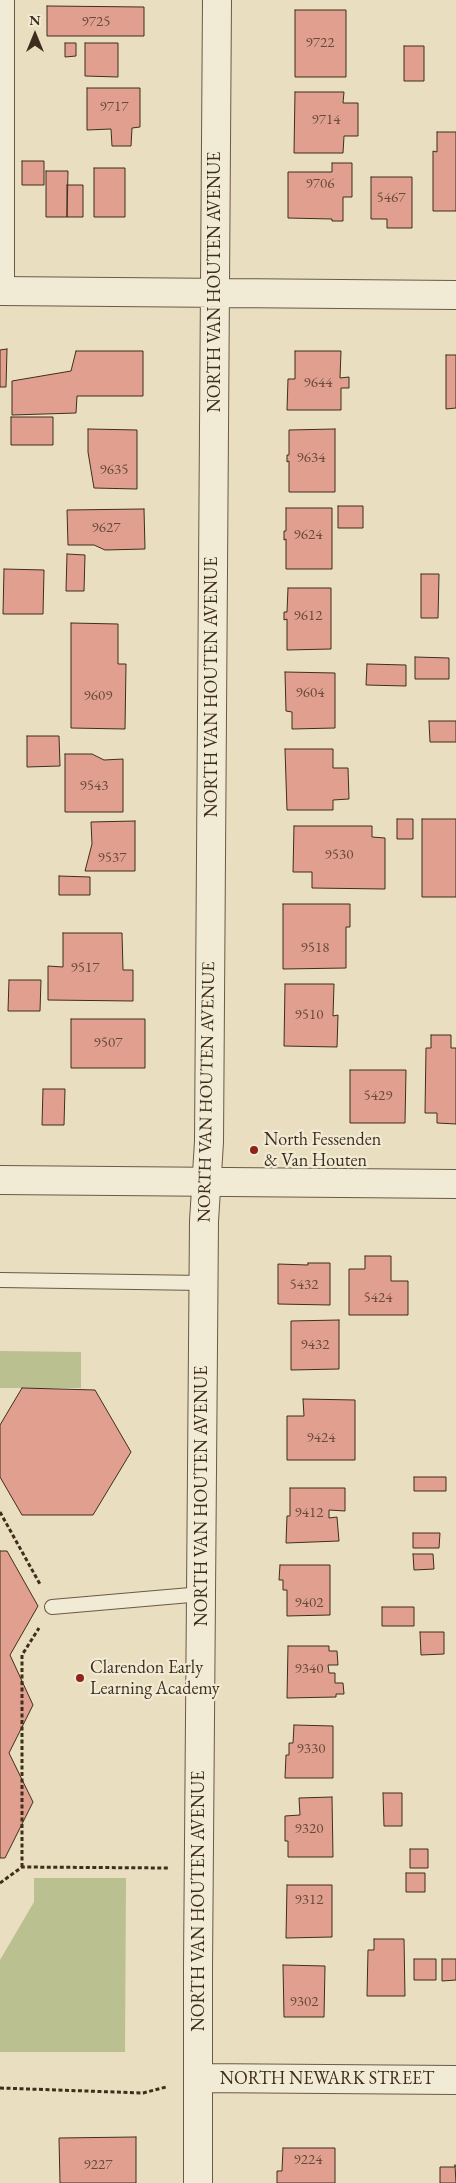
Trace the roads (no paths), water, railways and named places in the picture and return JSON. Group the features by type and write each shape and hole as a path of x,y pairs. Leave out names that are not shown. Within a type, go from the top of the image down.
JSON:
{"street":[{"name":"NORTH VAN HOUTEN AVENUE","path":"198,2183 204,1221 209,1132 217,0"},
{"path":"4,291 215,294 456,294"},
{"path":"0,1180 456,1184"},
{"name":"NORTH NEWARK STREET","path":"198,2078 456,2080"}],"lane":[{"path":"4,291 7,0"},
{"path":"0,1280 204,1282"},
{"path":"52,1607 202,1594"}],"place":[{"name":"North Fessenden & Van Houten","path":"254,1150"},
{"name":"Clarendon Early Learning Academy","path":"80,1678"}]}
